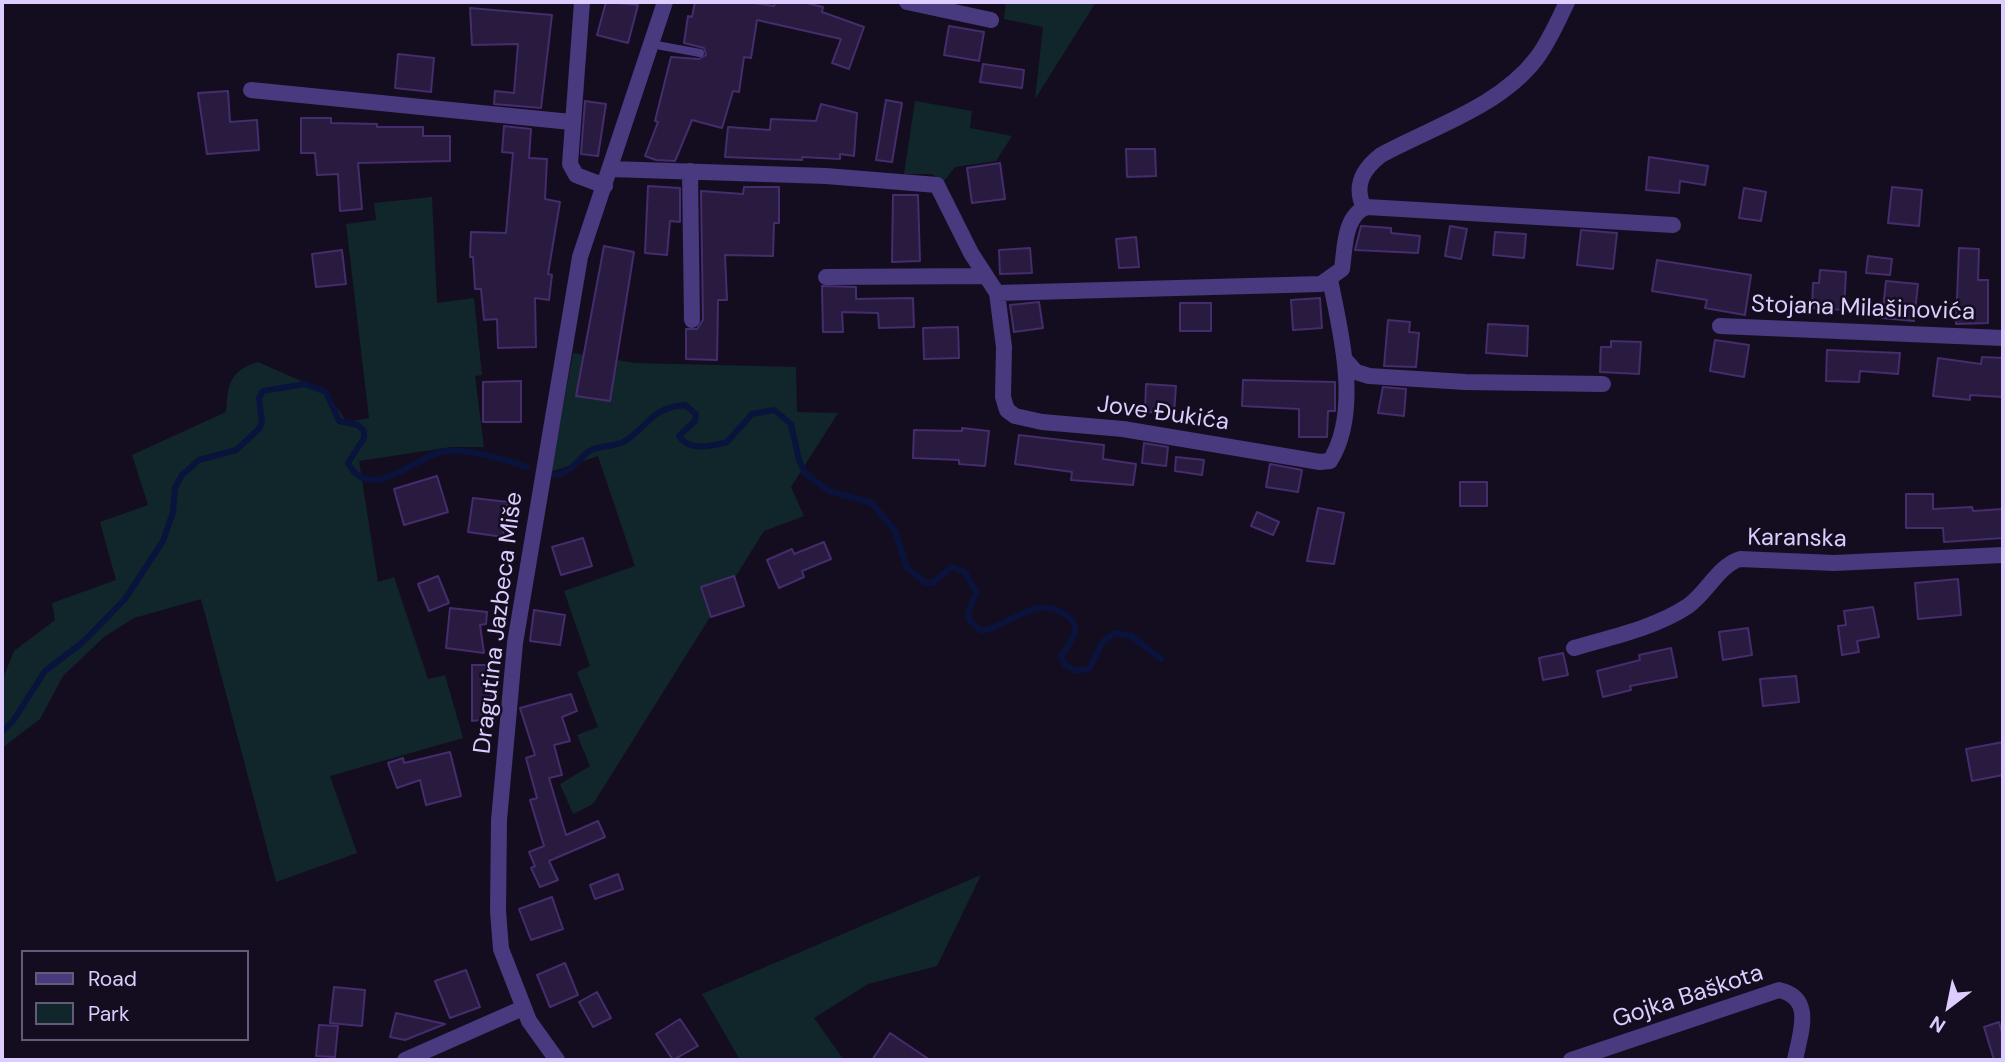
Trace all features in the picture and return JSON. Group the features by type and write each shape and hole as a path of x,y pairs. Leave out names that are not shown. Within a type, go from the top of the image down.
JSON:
{"street":[{"path":"582,2 569,147 573,173 605,186"},
{"name":"Dragutina Jazbeca Miše","path":"557,1060 523,1008 501,949 498,911 499,820 515,643 580,257 665,2"},
{"path":"907,2 991,20"},
{"path":"1364,208 1359,188 1368,165 1381,155 1486,100 1515,78 1535,60 1567,2"},
{"path":"251,90 571,122"},
{"path":"611,169 931,183 942,192 984,276 997,293 1309,284 1330,280 1342,269 1349,224 1353,215 1364,208 1589,218 1673,225"},
{"path":"690,171 692,320"},
{"path":"826,277 984,276"},
{"name":"Jove Đukića","path":"997,293 1004,347 1003,397 1007,410 1025,420 1123,429 1330,461 1345,414 1346,362 1330,280"},
{"name":"Stojana Milašinovića","path":"1720,326 2003,338"},
{"path":"1346,362 1356,372 1369,376 1465,382 1604,384"},
{"name":"Karanska","path":"1574,648 1639,627 1688,607 1727,566 1740,559 1834,564 2003,555"},
{"name":"Gojka Baškota","path":"1571,1060 1779,990 1796,997 1803,1009 1795,1060"},
{"path":"405,1060 523,1008"}],"lane":[{"path":"651,44 700,53"}],"green space":[{"path":"1006,2 1096,2 1035,99 1043,27 1004,19"},
{"path":"915,101 972,111 970,128 1012,136 996,161 955,167 944,181 931,174 904,174"},
{"path":"432,197 437,303 474,298 482,375 475,376 484,447 451,447 359,461 378,582 394,577 428,679 445,675 463,738 330,776 357,853 276,882 201,599 134,618 104,637 63,676 40,719 2,748 2,681 14,651 55,620 52,603 116,580 100,522 148,505 132,455 226,412 229,386 241,370 258,362 326,392 347,422 369,418 346,224 376,220 374,203"},
{"path":"573,353 635,363 796,367 797,412 838,413 791,487 804,516 764,531 593,804 573,814 560,784 590,766 577,735 598,727 577,672 590,666 564,591 635,566 598,456 551,472"},
{"path":"981,875 937,966 868,984 814,1018 844,1060 740,1060 702,994"}],"building":[{"path":"606,2 638,5 628,43 597,35"},
{"path":"695,2 748,2 774,6 775,2 802,2 823,7 822,12 864,27 849,69 832,63 841,39 757,20 751,58 744,57 739,92 733,91 722,128 692,120 675,161 656,160 645,156 658,122 655,121 671,57 699,59 706,55 704,48 684,43 688,16 692,17"},
{"path":"470,8 552,15 541,108 494,104 495,91 514,93 518,44 472,45"},
{"path":"949,26 984,32 979,61 944,55"},
{"path":"398,54 434,58 431,92 395,88"},
{"path":"983,64 1024,70 1022,88 980,82"},
{"path":"228,91 230,122 257,120 259,150 207,154 198,93"},
{"path":"886,100 902,103 892,162 876,160"},
{"path":"585,101 606,104 598,156 581,154"},
{"path":"821,104 857,113 854,156 840,154 840,159 802,157 802,160 725,157 728,127 770,130 771,119 816,121"},
{"path":"301,118 331,118 331,123 377,124 377,127 423,127 423,136 450,136 450,161 358,163 362,209 340,211 338,174 317,175 315,153 301,153"},
{"path":"504,126 531,129 529,158 547,159 545,199 560,202 548,274 552,275 549,300 535,298 536,347 498,348 497,319 484,320 481,289 475,289 473,257 470,257 471,232 506,233 513,153 502,152"},
{"path":"1126,149 1155,149 1156,176 1127,177"},
{"path":"1649,157 1708,166 1705,185 1680,181 1679,193 1646,190"},
{"path":"1000,163 1005,199 972,203 967,168"},
{"path":"648,186 680,188 680,222 670,221 667,255 645,253"},
{"path":"744,187 779,187 779,223 774,223 773,256 725,255 727,300 718,300 717,360 686,359 686,329 697,329 703,320 701,191 743,194"},
{"path":"1892,187 1922,190 1919,226 1888,223"},
{"path":"1744,188 1766,192 1761,221 1739,218"},
{"path":"893,195 918,195 920,261 892,262"},
{"path":"1361,226 1391,228 1391,233 1420,236 1418,253 1355,250"},
{"path":"1450,226 1467,229 1461,259 1445,256"},
{"path":"1581,230 1617,233 1613,269 1577,265"},
{"path":"1495,232 1526,234 1524,258 1493,255"},
{"path":"1136,237 1139,267 1119,268 1116,239"},
{"path":"604,246 634,252 610,401 576,396"},
{"path":"1030,248 1032,273 1000,274 999,250"},
{"path":"1959,248 1979,249 1978,280 1988,280 1988,323 1956,324"},
{"path":"342,250 346,284 316,287 312,254"},
{"path":"1868,256 1892,259 1890,275 1866,273"},
{"path":"1657,260 1751,275 1745,315 1705,308 1707,300 1652,291"},
{"path":"1820,270 1846,272 1844,310 1812,308 1813,283 1819,283"},
{"path":"1886,281 1918,284 1914,321 1882,318"},
{"path":"822,286 856,287 856,299 913,298 914,327 879,328 878,313 842,312 843,332 823,332"},
{"path":"1320,298 1322,328 1293,330 1291,300"},
{"path":"1039,302 1043,328 1014,332 1010,305"},
{"path":"1180,303 1211,303 1211,331 1180,331"},
{"path":"1388,320 1410,322 1409,332 1419,333 1416,367 1384,366"},
{"path":"1488,324 1528,326 1527,356 1486,353"},
{"path":"958,327 959,358 924,359 923,328"},
{"path":"1715,340 1749,345 1744,377 1710,371"},
{"path":"1611,341 1641,342 1639,374 1600,372 1601,347 1611,347"},
{"path":"1827,350 1900,353 1898,374 1860,371 1859,382 1826,381"},
{"path":"1982,357 2003,358 2003,397 1970,395 1970,400 1933,396 1938,358 1981,364"},
{"path":"1243,380 1335,382 1335,411 1328,411 1327,437 1299,437 1299,409 1242,406"},
{"path":"521,381 521,422 483,422 483,382"},
{"path":"1146,384 1176,386 1174,413 1145,412"},
{"path":"1383,387 1406,389 1404,416 1378,413"},
{"path":"962,428 989,431 985,466 959,464 959,460 913,458 914,430 962,431"},
{"path":"1019,435 1104,445 1103,459 1136,464 1133,485 1071,480 1072,472 1015,464"},
{"path":"1144,443 1168,447 1166,466 1142,463"},
{"path":"1176,457 1204,460 1202,475 1175,471"},
{"path":"1270,464 1302,470 1298,492 1266,487"},
{"path":"437,476 448,512 404,525 394,489"},
{"path":"1460,482 1487,482 1487,506 1460,506"},
{"path":"1906,494 1933,494 1933,509 2003,509 2003,538 1944,542 1943,528 1906,528"},
{"path":"473,498 508,502 503,537 468,532"},
{"path":"1318,508 1344,513 1334,564 1307,561"},
{"path":"1257,512 1279,522 1273,535 1251,526"},
{"path":"583,538 592,566 561,575 552,547"},
{"path":"824,542 831,559 802,571 804,577 779,588 767,560 792,549 794,554"},
{"path":"438,576 449,603 429,611 418,584"},
{"path":"734,576 744,606 711,617 701,587"},
{"path":"1958,579 1961,615 1918,619 1915,583"},
{"path":"1873,607 1879,637 1857,641 1859,652 1842,655 1838,626 1846,625 1844,611"},
{"path":"450,608 487,612 486,624 480,625 484,653 446,648"},
{"path":"534,610 565,615 560,645 530,641"},
{"path":"1748,628 1752,655 1723,660 1719,632"},
{"path":"1671,648 1677,677 1630,686 1631,690 1603,697 1597,671 1640,660 1639,655"},
{"path":"1563,653 1568,675 1543,680 1539,658"},
{"path":"472,665 486,665 495,718 472,721"},
{"path":"1796,676 1799,702 1763,706 1760,679"},
{"path":"571,694 577,711 562,717 570,741 554,745 562,775 549,778 566,835 598,821 605,837 549,861 558,880 540,887 531,868 535,866 529,852 544,846 530,800 537,798 526,758 535,755 520,708"},
{"path":"2003,742 2003,775 1972,781 1966,749"},
{"path":"450,752 461,796 426,805 420,780 397,788 388,763 403,758 404,763"},
{"path":"618,874 623,889 595,899 590,885"},
{"path":"552,897 563,929 531,940 519,909"},
{"path":"565,963 578,995 550,1007 537,975"},
{"path":"466,970 480,1007 450,1018 435,981"},
{"path":"334,987 365,990 362,1026 330,1023"},
{"path":"597,992 611,1018 593,1027 579,1002"},
{"path":"396,1013 445,1024 405,1040 390,1037"},
{"path":"680,1019 698,1046 673,1060 656,1034"},
{"path":"1999,1022 2003,1036 2003,1060 1994,1060 1984,1027"},
{"path":"319,1025 338,1026 335,1057 316,1056"},
{"path":"890,1033 930,1060 872,1060"}],"waterway":[{"path":"2,732 13,721 45,671 83,642 125,599 163,541 173,512 175,488 182,475 199,460 236,450 259,429 262,422 259,398 263,391 305,384 326,392 339,421 358,425 364,431 364,438 348,463 358,475 369,480 395,474 434,454 446,451 476,453 527,467"},
{"path":"553,475 569,470 592,450 625,441 651,418 673,407 685,405 696,414 695,421 679,436 683,441 695,446 727,442 752,414 774,410 791,424 799,460 805,473 829,491 872,503 895,531 907,568 926,583 934,582 951,567 965,572 976,592 968,613 969,620 981,631 1033,609 1054,609 1066,615 1075,625 1072,640 1061,656 1064,664 1076,671 1090,668 1103,641 1116,633 1131,636 1161,659"}]}
